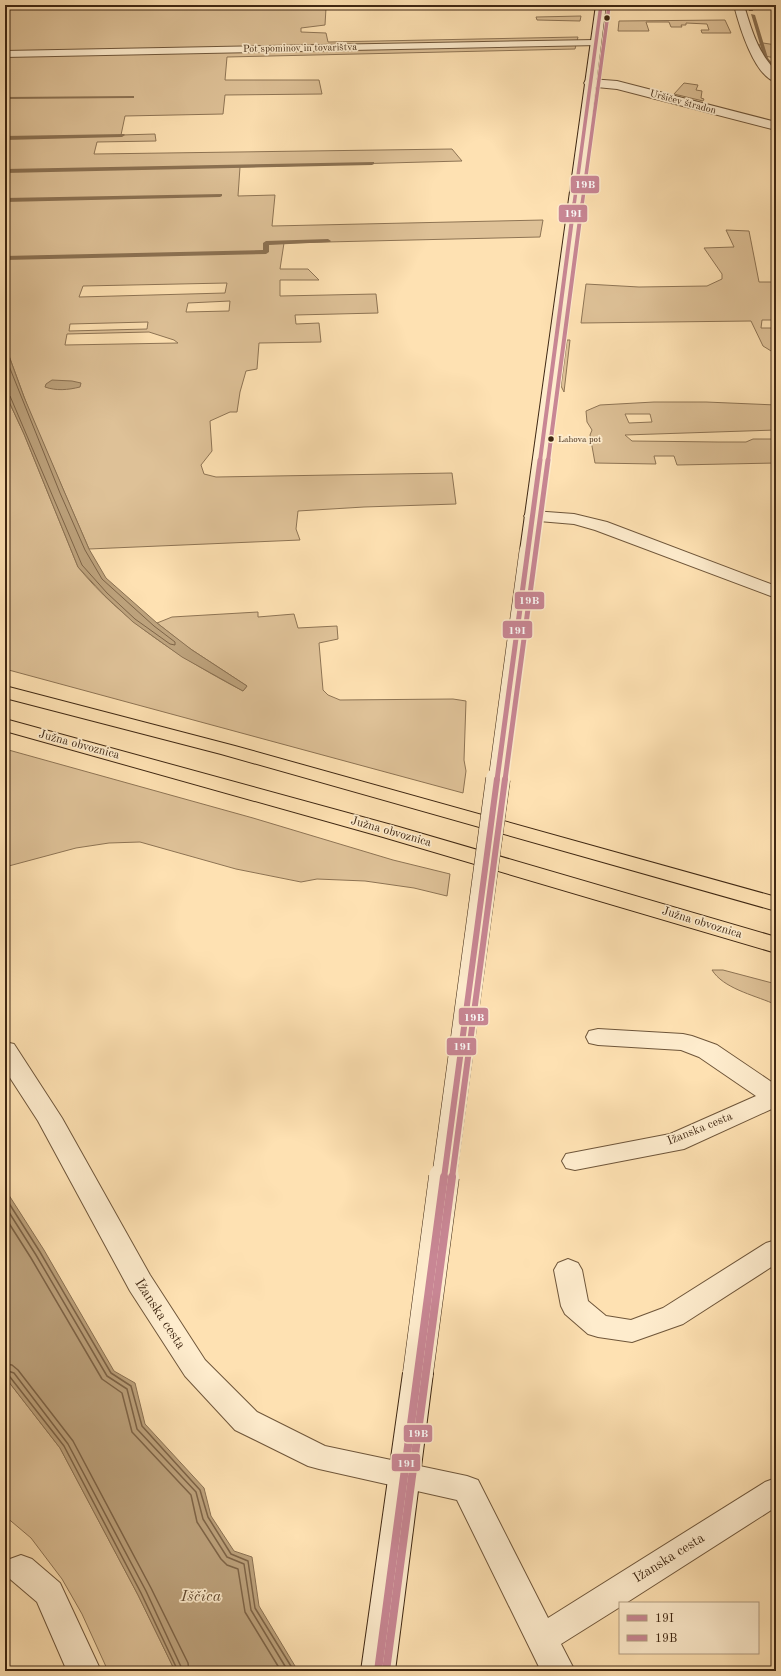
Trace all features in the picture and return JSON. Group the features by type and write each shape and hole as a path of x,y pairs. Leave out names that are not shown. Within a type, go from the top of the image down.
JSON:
{"highway":[{"path":"5,692 228,750 776,904"},
{"name":"Južna obvoznica","path":"5,725 241,788 547,876 776,945"}],"street":[{"path":"378,1671 529,551 600,5"},
{"path":"739,5 756,53 765,67 776,78"},
{"name":"Pot spominov in tovarištva","path":"5,54 595,43"},
{"name":"Uršičev štradon","path":"590,83 617,85 776,126"},
{"path":"533,516 574,519 601,526 776,592"},
{"name":"Ižanska cesta","path":"598,1037 683,1042 708,1051 776,1097"},
{"name":"Ižanska cesta","path":"5,1050 49,1118 140,1283 195,1368 246,1421 319,1457 404,1474 467,1489 543,1638 558,1671"},
{"name":"Ižanska cesta","path":"575,1161 675,1142 776,1097"},
{"path":"568,1270 575,1306 598,1326 632,1331 673,1316 776,1250"},
{"name":"Ižanska cesta","path":"543,1638 776,1491"},
{"path":"21,1569 49,1593 84,1671"}],"shaded area":[{"path":"5,5 372,5 372,7 326,8 325,25 301,28 301,32 326,33 328,42 578,37 577,41 5,53"},
{"path":"581,16 580,21 537,20 536,17"},
{"path":"725,20 731,33 702,33 701,30 709,30 707,24 686,23 686,25 681,25 682,27 671,27 669,22 646,22 649,31 618,31 619,21"},
{"path":"763,43 776,45 776,58 764,56 759,45"},
{"path":"576,45 575,49 227,57 225,80 319,80 322,94 225,95 223,114 125,116 121,135 155,134 156,141 97,142 94,154 452,149 462,161 240,167 238,196 275,195 272,226 543,220 540,237 284,243 280,269 308,269 319,280 280,280 280,296 376,294 378,313 295,315 296,324 319,323 321,342 259,343 257,369 246,371 240,392 237,412 230,412 210,421 212,451 201,465 204,474 216,477 452,473 456,504 298,511 296,529 300,540 89,549 30,413 5,345 5,56","holes":["227,283 225,293 79,297 83,286","230,301 229,311 186,312 188,303","148,322 147,329 69,331 70,324","149,332 174,340 178,343 65,345 67,334"]},
{"path":"684,83 698,85 696,90 702,91 701,98 704,99 703,101 674,94"},
{"path":"726,230 749,231 759,282 776,282 776,320 762,320 761,328 776,328 776,354 763,346 751,321 581,323 586,284 639,287 707,286 722,279 722,274 704,248 734,247"},
{"path":"567,340 570,340 564,392 561,386"},
{"path":"5,393 24,434 78,567 95,587 133,622 198,666 243,691 247,686 186,646 157,623 172,617 258,612 258,617 294,614 298,628 337,626 338,639 319,643 323,690 328,695 340,700 453,699 466,701 464,760 466,771 463,793 5,669"},
{"path":"654,402 706,402 776,405 776,430 625,435 632,441 746,442 753,439 776,439 776,463 677,465 674,456 654,456 656,464 595,463 590,435 592,430 587,422 586,411 600,405","holes":["625,414 650,414 652,422 629,423"]},
{"path":"5,749 253,818 393,860 450,874 447,896 414,888 365,881 317,879 301,882 236,869 140,842 109,843 76,848 5,867"},
{"path":"712,970 723,970 776,984 776,1007 772,1003 723,982"},
{"path":"5,1377 60,1448 138,1595 175,1671 108,1671 82,1614 62,1579 31,1538 5,1516"}],"water":[{"path":"5,345 24,397 89,549 106,578 157,623 192,650 247,686 243,691 182,657 133,622 105,596 78,567 24,434 5,393"},
{"path":"52,380 81,383 80,387 58,390 45,387 46,384"},
{"name":"Iščica","path":"5,1189 44,1250 114,1371 135,1383 145,1424 204,1488 211,1516 234,1551 252,1557 259,1606 298,1671 175,1671 138,1595 60,1448 5,1377"}],"waterway":[{"path":"750,5 751,10"},
{"path":"753,15 766,58 776,71"},
{"path":"5,98 132,97"},
{"path":"5,138 122,135"},
{"path":"5,171 372,163"},
{"path":"5,200 220,195"},
{"path":"5,258 266,252 266,243 328,241"}],"transit line":[{"name":"19I","path":"378,1671 601,5"},
{"name":"19B","path":"386,1671 609,6"}],"place":[{"name":"Lahova pot","path":"551,439"}]}
